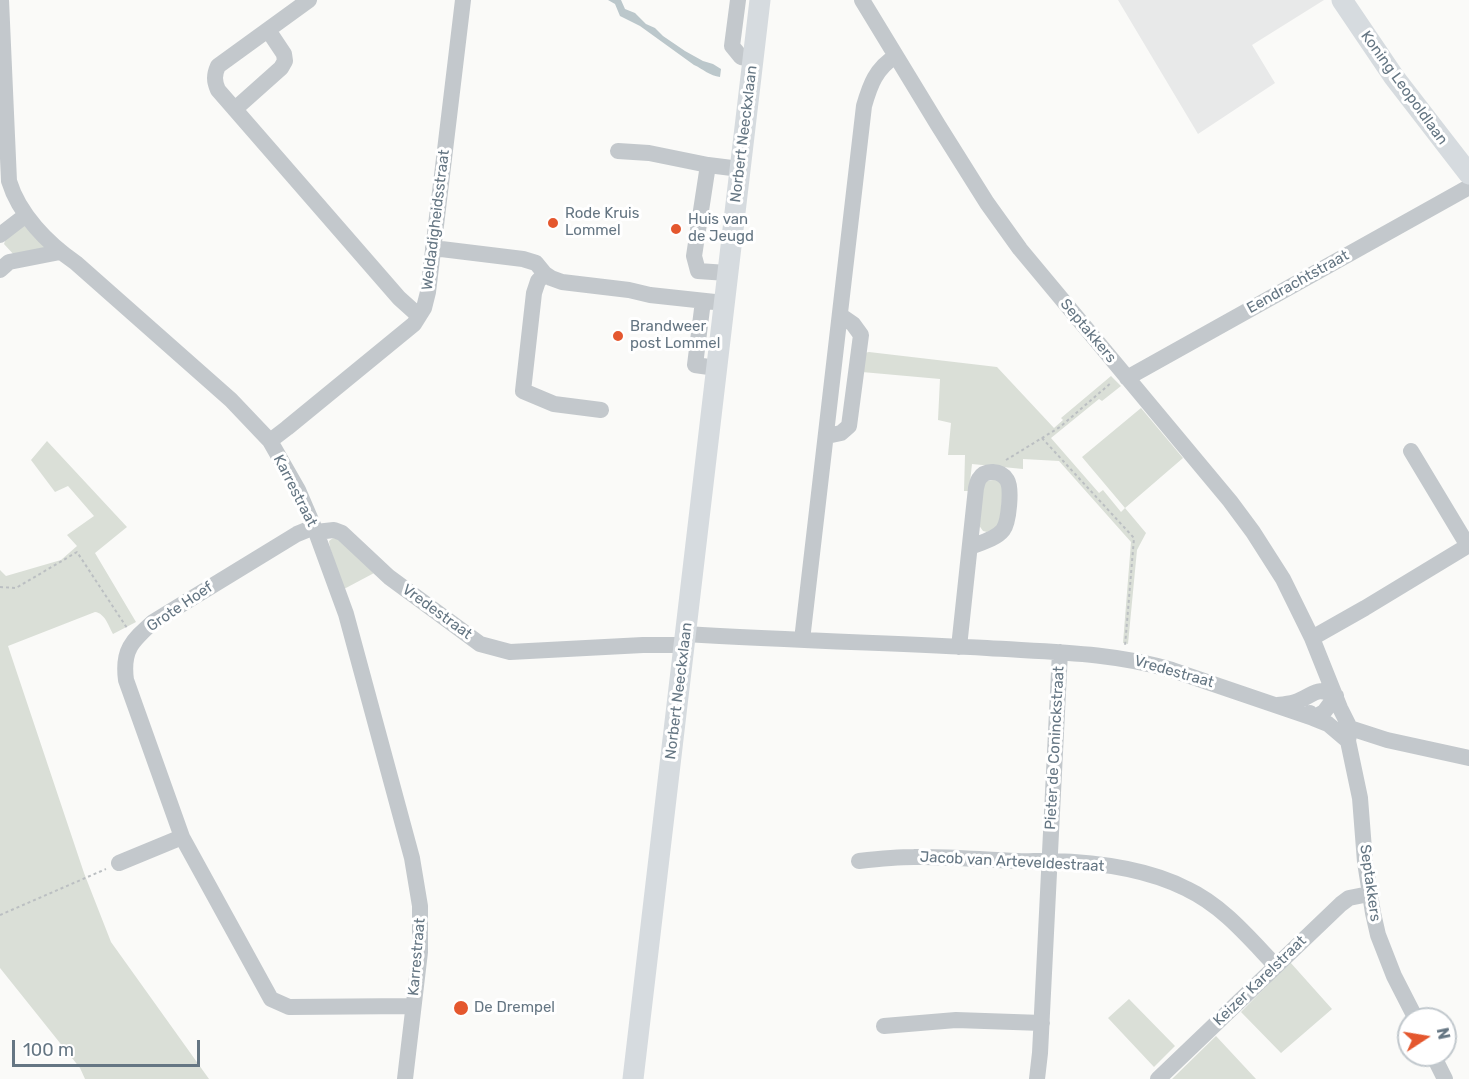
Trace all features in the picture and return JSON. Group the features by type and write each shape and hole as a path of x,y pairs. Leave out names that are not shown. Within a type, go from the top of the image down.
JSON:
{"main road":[{"name":"Norbert Neeckxlaan","path":"633,1079 717,368 713,302 727,273 760,0"},
{"name":"Koning Leopoldlaan","path":"1342,0 1394,77 1469,174"}],"street":[{"name":"Karrestraat","path":"1,0 9,181 14,196 26,214 60,252 76,262 231,400 270,441 298,490 315,530 346,614 412,858 420,906 420,952 405,1079"},
{"path":"309,0 218,66 214,81 218,90 399,298 419,316"},
{"name":"Weldadigheidsstraat","path":"270,441 414,324 424,308 428,292 463,0"},
{"path":"738,0 732,46 741,57 753,59"},
{"name":"Septakkers","path":"866,2 896,56 987,203 1020,249 1230,501 1283,579 1312,638 1349,735 1360,798 1370,894 1378,935 1394,976 1410,1007"},
{"path":"235,109 281,68 285,61 284,54 268,30"},
{"path":"802,640 864,106 869,87 878,71 896,56"},
{"path":"618,151 649,153 740,169"},
{"path":"708,165 694,256 698,271 727,273"},
{"name":"Eendrachtstraat","path":"1125,375 1469,187"},
{"path":"0,235 26,214"},
{"path":"0,245 5,266 60,252"},
{"path":"433,248 524,259 536,263 545,274 562,282 713,302"},
{"path":"545,274 538,281 534,293 523,390 554,404 601,410"},
{"path":"1312,638 1468,545 1411,451"},
{"path":"959,647 976,488 979,479 986,474 993,471 1000,473 1006,477 1010,485 1008,520 1005,529 998,535 970,548"},
{"name":"Vredestraat","path":"315,530 334,530 342,533 389,578 480,644 510,652 644,645 685,640 802,640 1060,652 1125,658 1150,663 1313,717"},
{"name":"Grote Hoef","path":"315,530 297,534 153,622 131,646 124,666 126,680 183,837 271,999 289,1007 412,1006"},
{"name":"Pieter de Coninckstraat","path":"1037,1079 1042,1023 1060,652"},
{"path":"1320,657 1320,674 1317,685 1306,700 1307,708 1313,717 1349,735 1387,740 1469,758"},
{"path":"1278,705 1297,702 1313,692 1324,691 1335,696 1324,712 1313,717"},
{"path":"119,863 183,837"},
{"name":"Jacob van Arteveldestraat","path":"859,861 914,857 1049,861 1102,865 1140,872 1188,889 1211,903 1234,922 1276,966"},
{"name":"Keizer Karelstraat","path":"1158,1079 1341,904 1349,898 1370,894"},
{"path":"884,1026 956,1020 1042,1023"}],"path":[{"path":"993,471 997,465 1060,428 1125,375"},
{"path":"1042,438 1134,538 1125,658"},
{"path":"0,587 16,588 77,552 135,640"},
{"path":"0,915 119,863"}],"shaded area":[{"path":"608,0 621,0 625,9 635,13 663,36 685,51 721,69 720,77 694,65 640,26 620,16 615,4"},
{"path":"1118,0 1324,0 1252,45 1275,83 1198,134"},
{"path":"26,220 50,249 15,256 4,244 6,238"},
{"path":"864,353 997,367 1054,428 1063,420 1061,418 1111,376 1121,386 1102,401 1099,399 1051,438 1099,493 1103,490 1121,512 1125,508 1146,533 1137,550 1128,644 1123,643 1131,542 1059,461 1023,459 1023,469 972,464 969,491 964,491 965,455 948,455 951,423 938,420 940,379 862,372"},
{"path":"1141,408 1183,458 1125,508 1082,457"},
{"path":"47,441 127,527 95,553 136,622 113,634 104,618 95,612 8,646 84,873 111,942 209,1079 85,1079 80,1068 0,968 0,570 6,576 61,560 77,546 67,535 94,516 68,486 55,492 31,460"},
{"path":"998,479 1003,486 1000,526 987,532 983,531 978,524 982,482"},
{"path":"333,538 338,539 376,572 344,589 330,548 329,541"},
{"path":"1290,962 1332,1009 1281,1053 1241,1012"},
{"path":"1129,999 1175,1046 1154,1067 1108,1018"},
{"path":"1216,1036 1256,1079 1172,1079"}],"place":[{"name":"Rode Kruis Lommel","path":"553,223"},
{"name":"Huis van de Jeugd","path":"676,229"},
{"name":"Brandweer post Lommel","path":"618,336"},
{"name":"De Drempel","path":"461,1008"}]}
